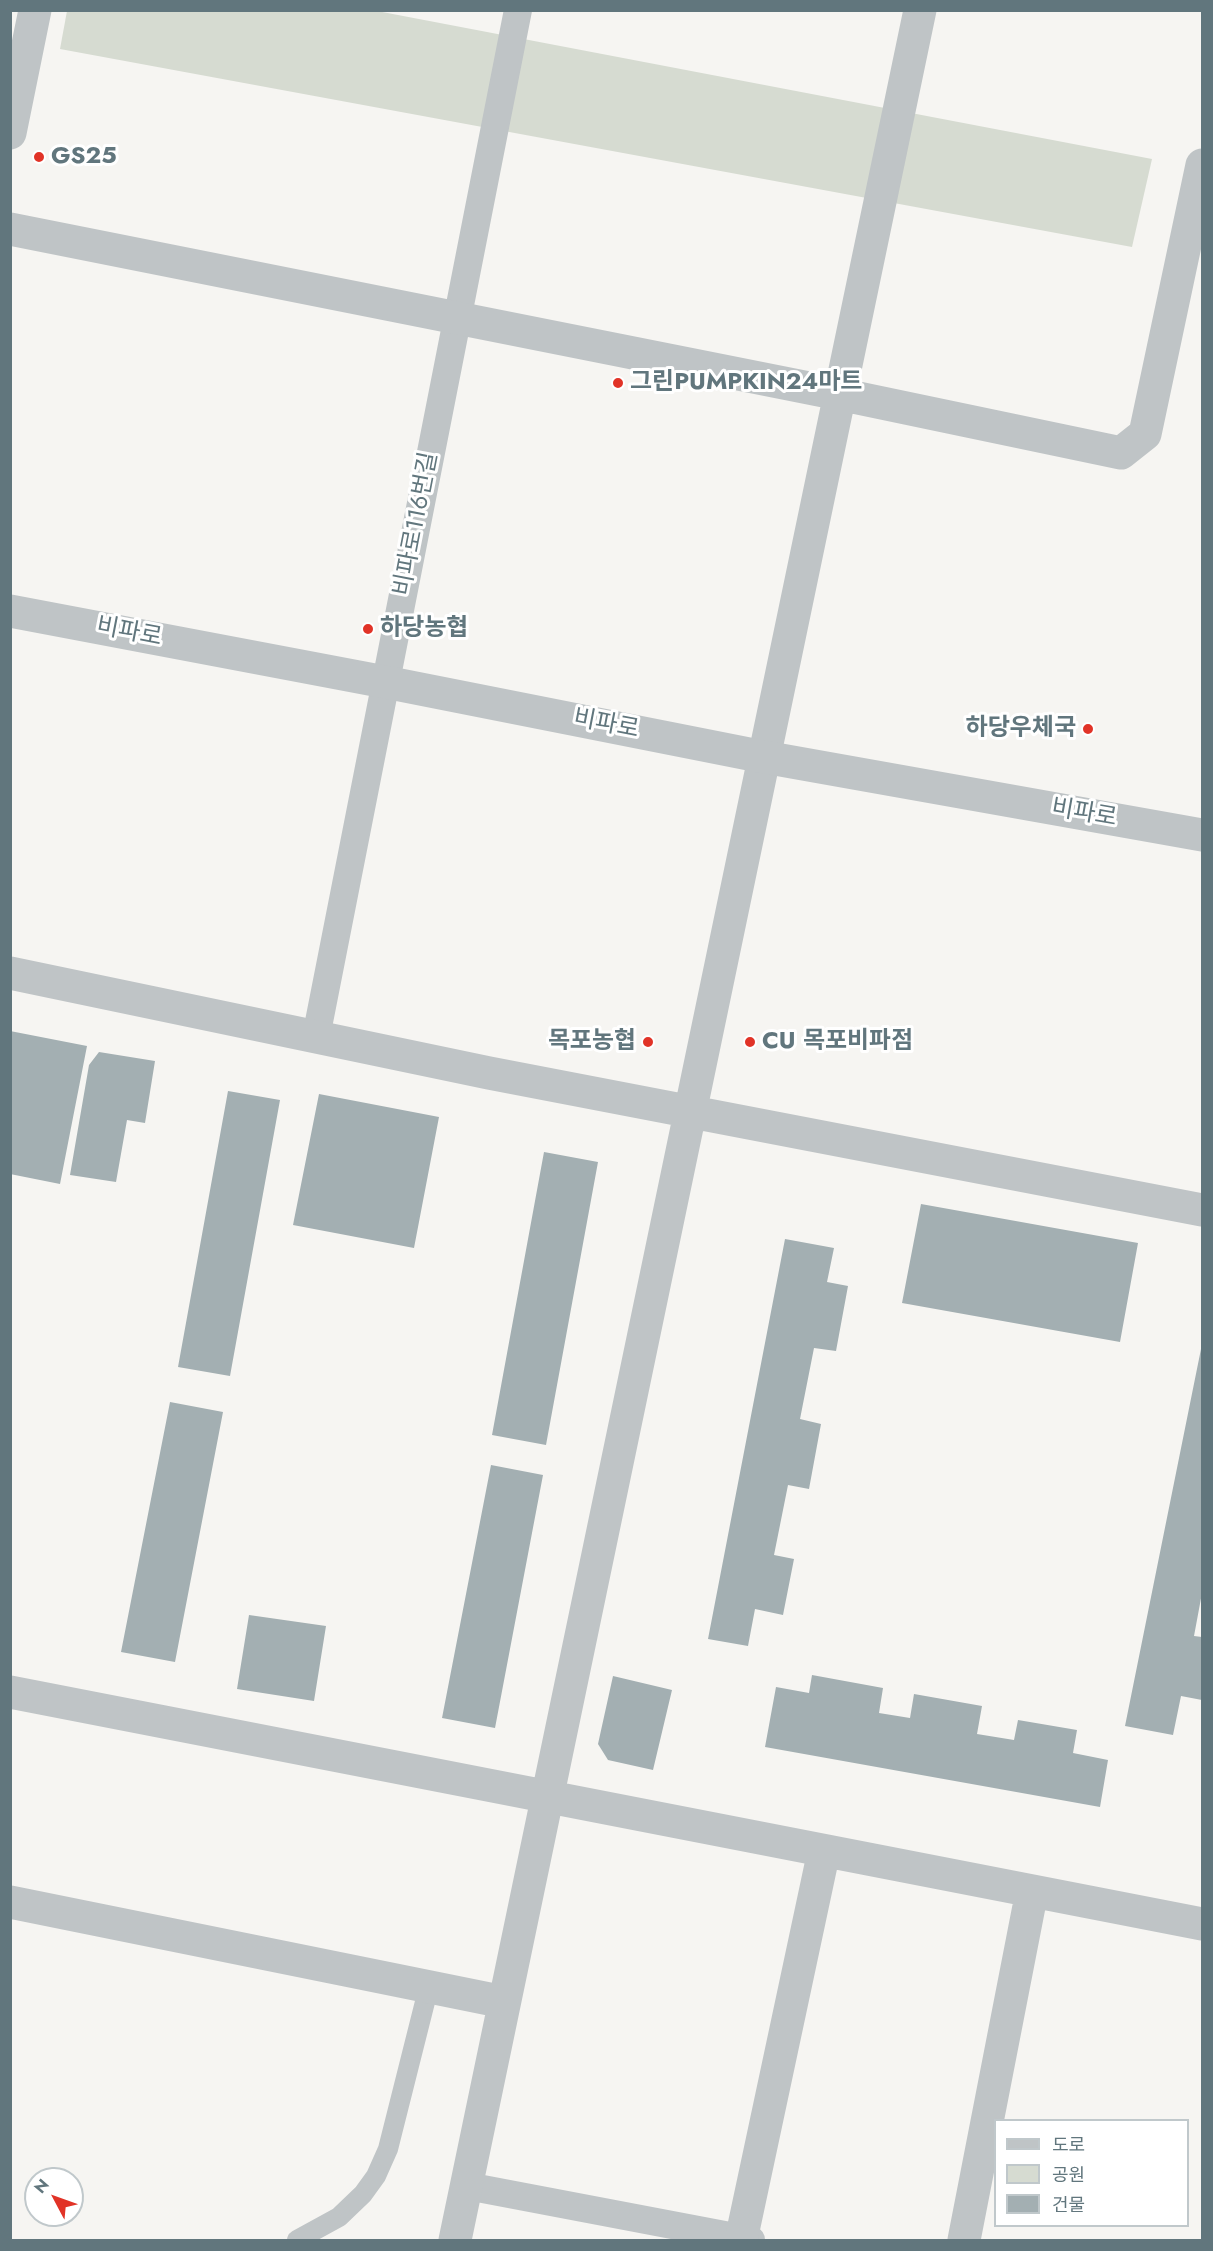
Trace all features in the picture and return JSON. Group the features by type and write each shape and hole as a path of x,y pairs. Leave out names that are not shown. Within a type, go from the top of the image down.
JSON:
{"street":[{"path":"10,134 35,10"},
{"name":"비파로116번길","path":"316,1037 518,10"},
{"path":"455,2241 920,10"},
{"path":"10,229 839,394 1121,453 1145,434 1199,199 1203,165"},
{"name":"비파로","path":"10,611 385,681 764,757 1203,835"},
{"path":"10,973 690,1112 1203,1210"},
{"path":"10,1692 1203,1924"},
{"path":"467,2186 744,2240 824,1851"},
{"path":"964,2241 1032,1891"},
{"path":"11,1902 504,2002"}],"lane":[{"path":"10,1907 11,1902"},
{"path":"297,2241 339,2217 363,2194 376,2176 388,2149 429,1986"}],"green space":[{"path":"67,11 377,11 1152,159 1132,247 60,49"}],"building":[{"path":"10,1031 87,1046 60,1184 10,1174"},
{"path":"99,1052 155,1061 145,1123 127,1120 116,1182 70,1175 89,1065"},
{"path":"228,1091 280,1100 230,1376 178,1367"},
{"path":"319,1094 439,1117 414,1248 293,1225"},
{"path":"544,1152 598,1162 546,1445 492,1435"},
{"path":"921,1204 1138,1243 1120,1342 902,1303"},
{"path":"785,1239 834,1248 827,1282 848,1286 836,1351 814,1348 800,1419 821,1424 809,1489 788,1485 774,1555 794,1559 783,1615 755,1609 748,1646 708,1639"},
{"path":"1201,1349 1202,1593 1194,1636 1202,1637 1202,1700 1181,1696 1173,1735 1125,1726"},
{"path":"170,1402 223,1412 175,1662 121,1652"},
{"path":"491,1465 543,1475 495,1728 442,1718"},
{"path":"249,1615 326,1626 314,1701 237,1689"},
{"path":"812,1675 883,1688 879,1713 910,1718 914,1694 982,1706 977,1734 1014,1740 1018,1720 1077,1730 1073,1753 1108,1760 1100,1807 765,1747 776,1687 809,1693"},
{"path":"613,1676 672,1690 653,1770 608,1760 598,1744"}],"place":[{"name":"GS25","path":"39,157"},
{"name":"그린PUMPKIN24마트","path":"618,383"},
{"name":"하당농협","path":"368,629"},
{"name":"하당우체국","path":"1088,729"},
{"name":"목포농협","path":"648,1042"},
{"name":"CU 목포비파점","path":"750,1042"}]}
